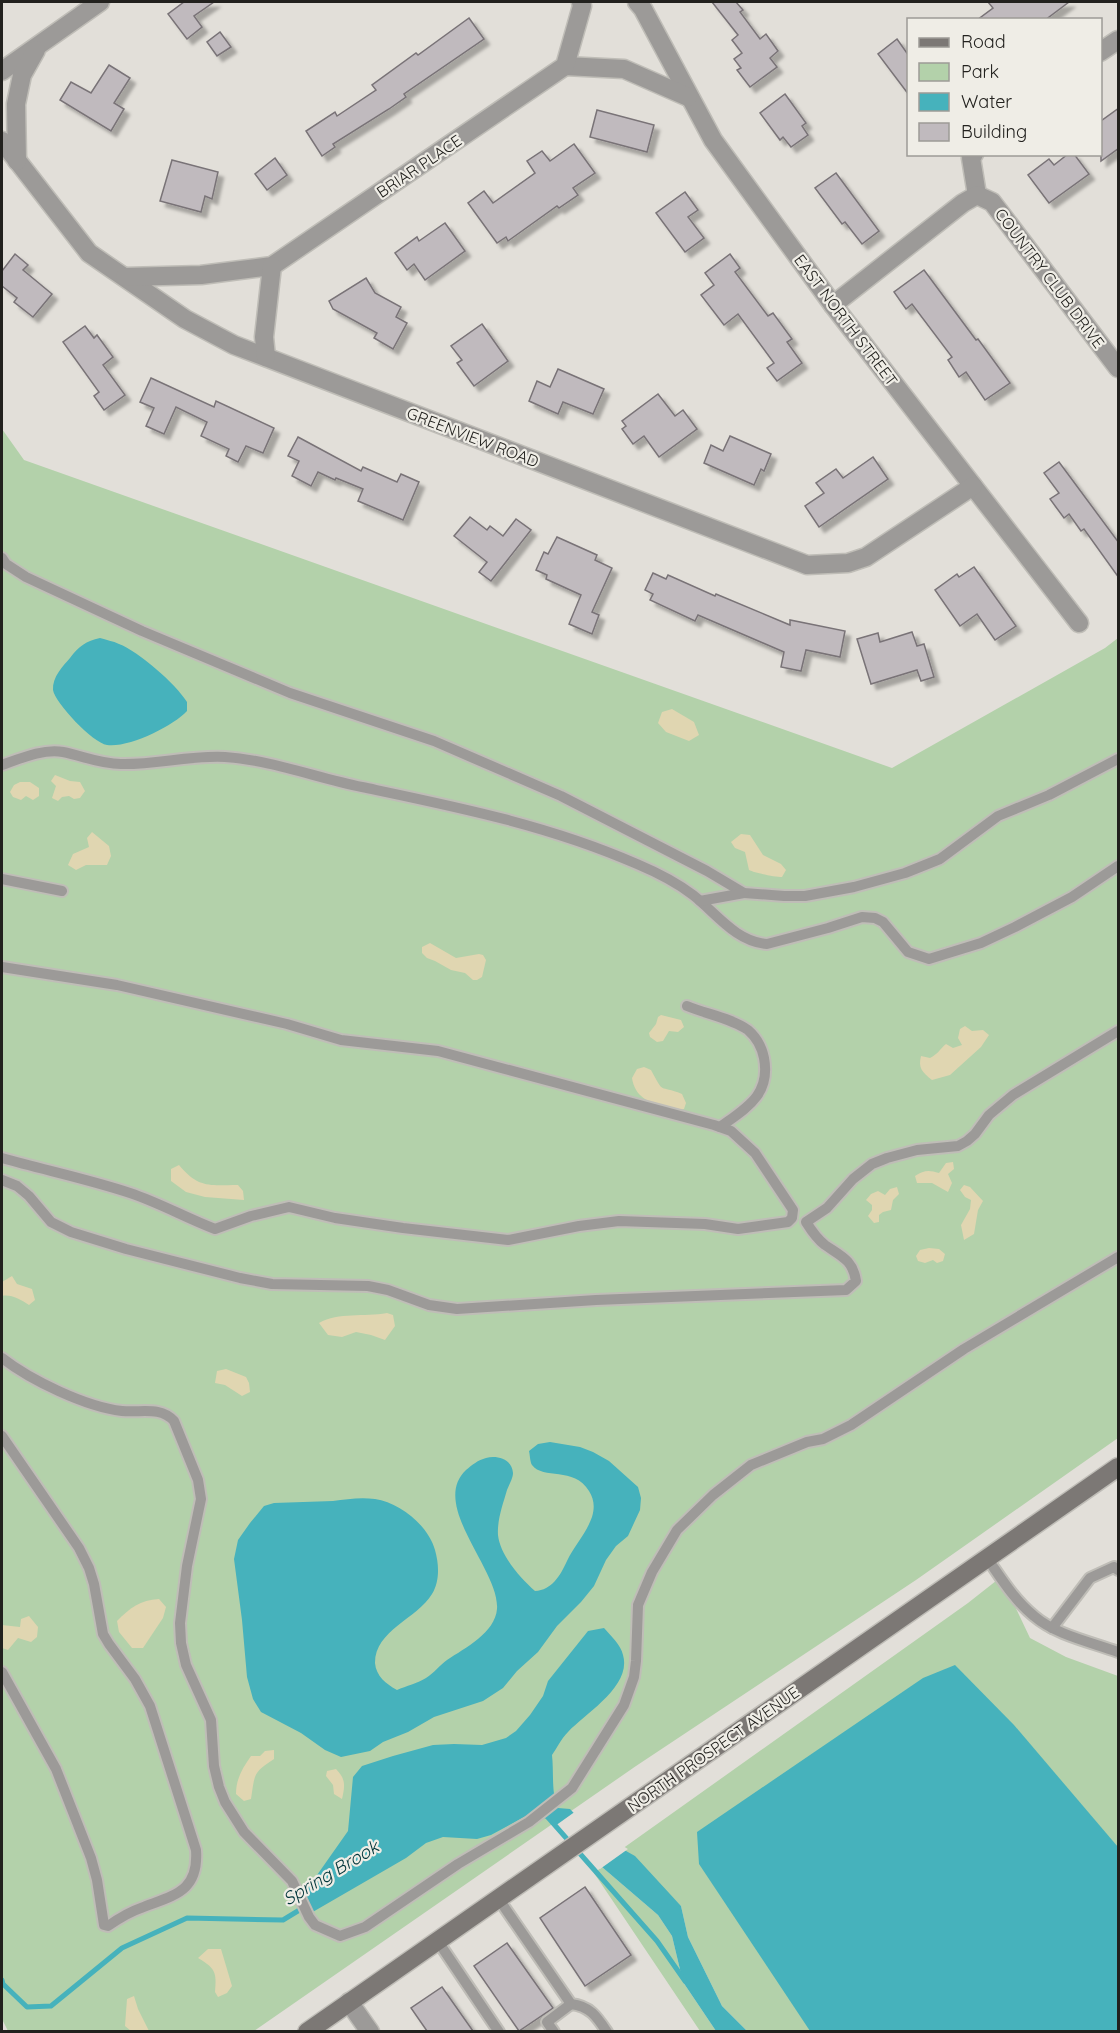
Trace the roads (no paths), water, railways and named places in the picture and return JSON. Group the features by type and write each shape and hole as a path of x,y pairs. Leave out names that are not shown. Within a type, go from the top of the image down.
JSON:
{"main road":[{"name":"NORTH PROSPECT AVENUE","path":"307,2031 1119,1467"}],"street":[{"path":"2,71 100,2"},
{"path":"581,2 582,6 565,66 624,69 688,97"},
{"name":"EAST NORTH STREET","path":"637,2 643,9 712,140 833,305 1079,623"},
{"path":"1102,51 1119,40"},
{"path":"17,161 16,104 22,75 37,46"},
{"name":"BRIAR PLACE","path":"125,277 201,275 272,266 565,66"},
{"name":"GREENVIEW ROAD","path":"2,141 89,253 185,319 234,345 807,565 848,562 866,557 973,486"},
{"path":"833,305 963,202 976,195 972,156"},
{"name":"COUNTRY CLUB DRIVE","path":"976,195 992,202 1119,368"},
{"path":"266,357 264,337 272,266"},
{"path":"350,2002 370,2031"}],"lane":[{"path":"2,558 6,564 26,577 93,606 142,631 290,693 426,738 544,788 664,848 744,893"},
{"path":"2,765 47,752 62,752 86,759 122,764 225,757 463,807 521,822 602,849 638,864 677,884 744,938 759,944 767,944 862,917 875,918 883,922 908,952 929,959 981,943 1015,927 1072,897 1119,866"},
{"path":"699,901 744,893 805,896 854,887 905,873 940,859 998,816 1049,795 1119,759"},
{"path":"2,879 62,891"},
{"path":"2,967 117,985 287,1024 341,1040 438,1051 720,1127 732,1131 755,1153 793,1210 792,1218 788,1222 738,1229 705,1224 620,1221 579,1226 508,1240 335,1218 289,1207 251,1216 215,1230 190,1220 159,1203 128,1192 2,1158"},
{"path":"687,1006 747,1030 759,1044 763,1055 766,1078 762,1088 746,1109 720,1127"},
{"path":"806,1222 827,1208 853,1179 872,1164 911,1152 958,1146 975,1134 988,1115 1013,1095 1119,1032"},
{"path":"2,1180 17,1186 29,1196 51,1222 71,1232 126,1249 272,1284 368,1286 388,1290 429,1305 457,1309 596,1300 846,1290 856,1281 849,1263 842,1254 824,1244 806,1222 792,1218"},
{"path":"2,1358 15,1368 53,1388 85,1400 118,1411 167,1413 174,1421 198,1480 201,1499 187,1566 180,1623 181,1643 186,1665 211,1720 214,1766 219,1786 225,1802 244,1832 292,1881 315,1925 340,1936 365,1927 458,1864 529,1822 572,1788 624,1705 634,1677 638,1605 652,1572 677,1530 699,1509 751,1465 807,1442 823,1439 851,1425 964,1349 1119,1257"},
{"path":"2,1436 79,1548 94,1584 103,1634 135,1679 150,1706 184,1806 196,1850 197,1862 194,1874 188,1886 179,1894 140,1908 108,1926 104,1925 91,1858 56,1769 2,1672"},
{"path":"987,1558 1022,1605 1035,1617 1052,1628 1119,1652"},
{"path":"1052,1628 1090,1578 1114,1567 1119,1570"},
{"path":"498,1898 571,2004"},
{"path":"437,1940 499,2031"},
{"path":"554,2031 547,2022 571,2004 584,2005 596,2015 607,2031"}],"water":[{"path":"100,638 127,648 156,669 182,695 187,702 187,711 172,723 150,735 127,743 107,745 84,730 60,704 55,696 53,685 59,672 77,650 87,642"},
{"path":"550,1442 580,1447 609,1461 638,1487 641,1498 640,1510 628,1536 616,1546 606,1560 594,1586 557,1626 538,1652 517,1671 503,1688 483,1701 434,1717 408,1732 383,1742 370,1751 341,1757 261,1712 253,1699 247,1677 234,1559 238,1540 264,1506 274,1503 375,1499 403,1510 426,1532 435,1550 437,1561 438,1578 435,1589 417,1611 389,1633 377,1652 375,1663 377,1672 385,1682 397,1690 429,1676 485,1633 495,1618 497,1609 495,1593 460,1519 456,1501 457,1484 466,1470 490,1457 503,1459 510,1464 513,1473 499,1518 498,1529 503,1550 517,1573 535,1591 551,1585 561,1572 589,1523 594,1503 583,1483 575,1478 543,1472 532,1465 529,1451 538,1444"},
{"path":"604,1628 620,1648 624,1666 621,1677 606,1698 568,1732 552,1755 554,1789 558,1808 570,1809 592,1832 635,1856 681,1906 688,1937 722,2006 747,2031 716,2031 683,1982 672,1936 658,1915 551,1819 526,1816 491,1835 477,1839 443,1837 426,1843 406,1858 311,1913 303,1895 348,1831 353,1777 362,1766 433,1745 482,1745 506,1738 516,1731 530,1715 543,1696 548,1681 588,1631"},
{"path":"955,1665 1014,1725 1118,1847 1118,2031 810,2031 699,1864 697,1832 923,1678"}],"waterway":[{"path":"545,1814 657,1941 685,1981"},
{"name":"Spring Brook","path":"2,1980 3,1984 27,2007 51,2006 122,1948 187,1918 283,1920 306,1906"}]}
